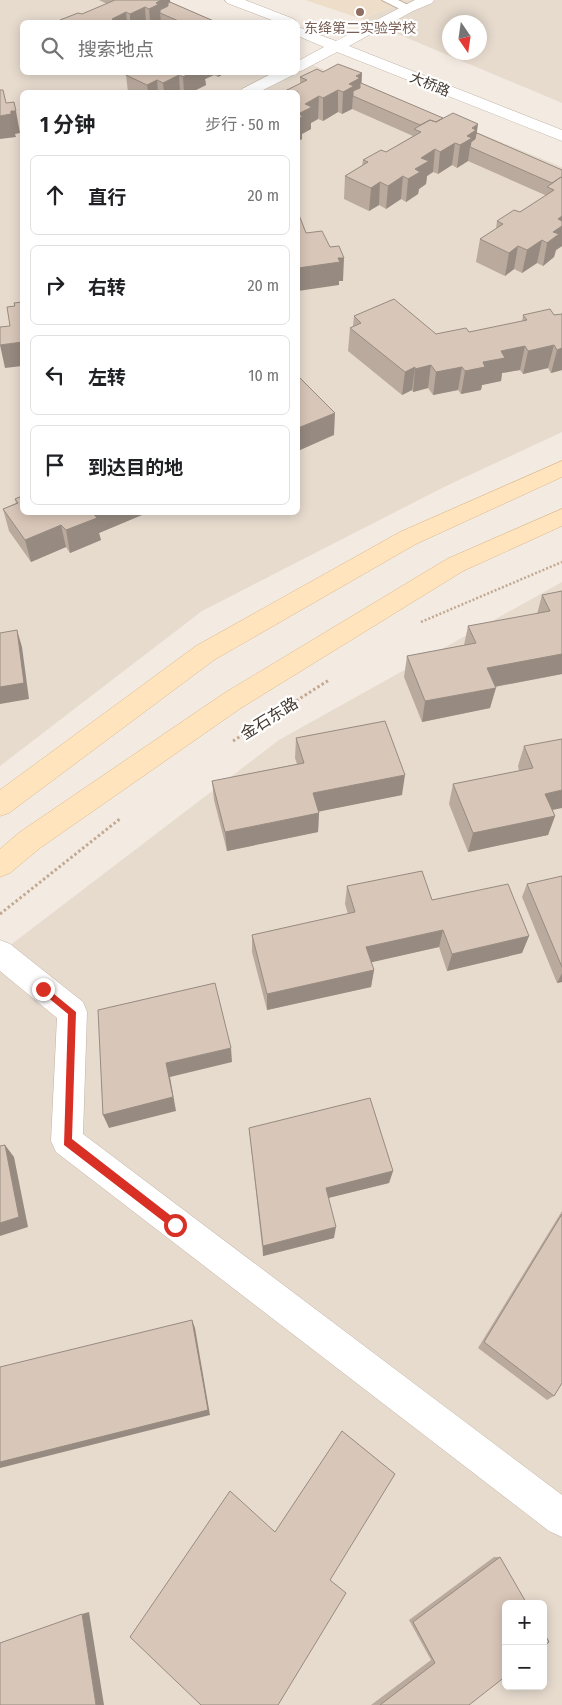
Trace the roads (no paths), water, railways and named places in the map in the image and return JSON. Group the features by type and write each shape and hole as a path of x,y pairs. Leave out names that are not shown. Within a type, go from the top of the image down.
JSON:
{"main road":[{"path":"0,805 205,653 408,538 562,468"},
{"name":"金石东路","path":"0,865 30,840 232,701 455,565 562,517"}],"street":[{"path":"219,0 270,20"},
{"path":"232,0 284,20"},
{"path":"300,67 408,8 427,0"},
{"name":"大桥路","path":"300,27 562,136"},
{"name":"大桥路","path":"300,32 340,45 562,130"},
{"path":"252,90 282,75"},
{"path":"0,953 72,1012 67,1141 562,1518"}],"lane":[{"path":"388,0 408,8"}],"place":[{"name":"东绛第二实验学校","path":"360,12"}]}
